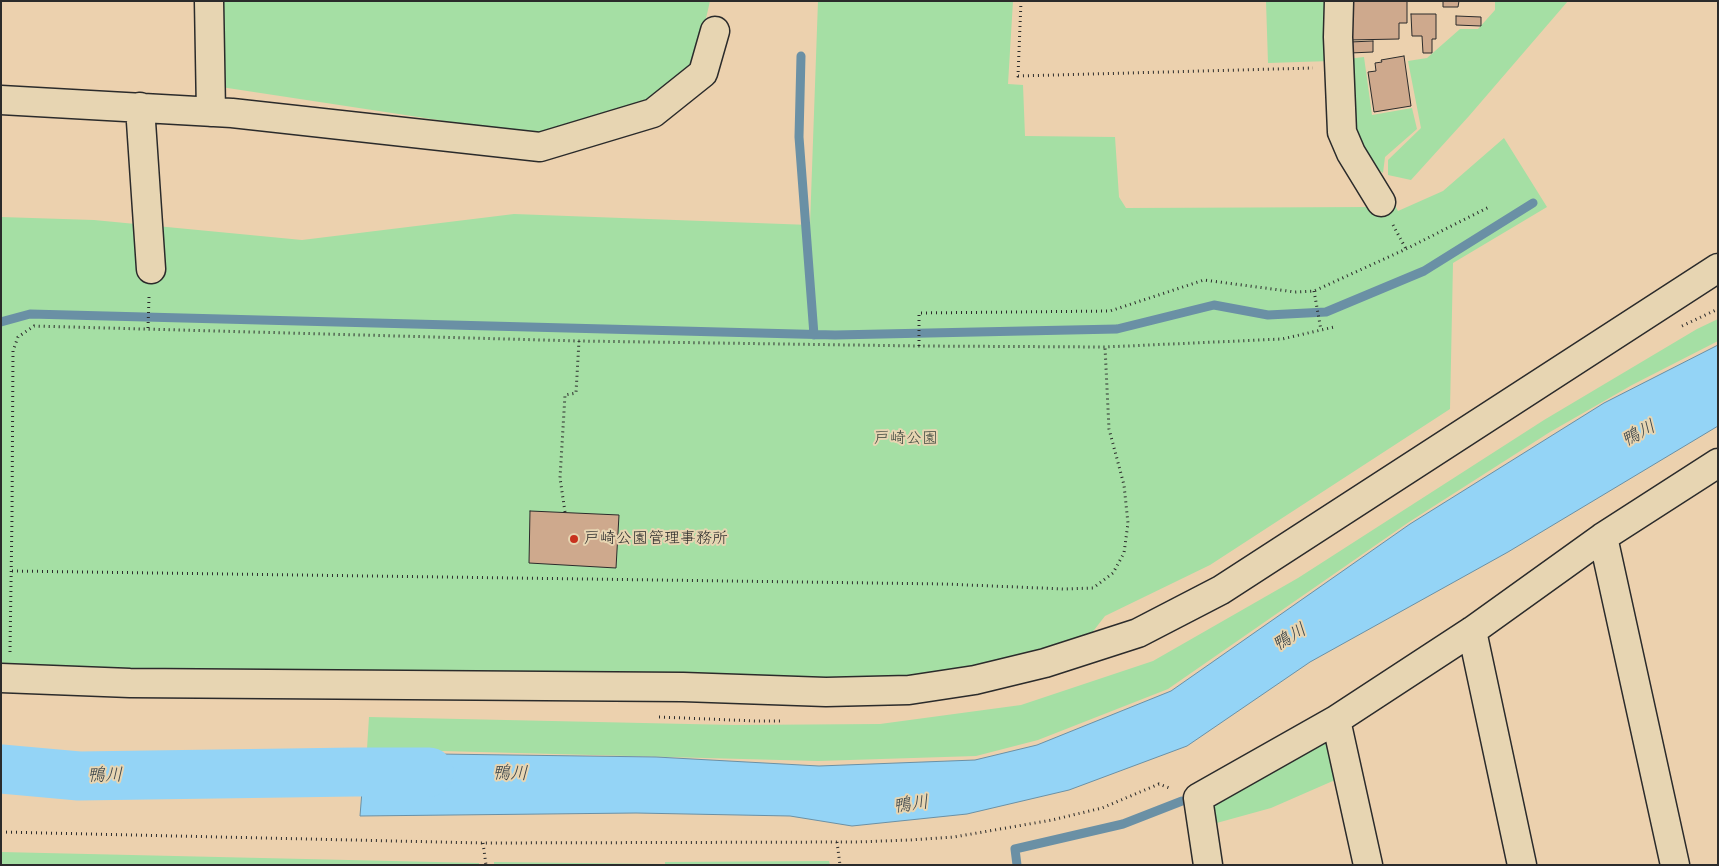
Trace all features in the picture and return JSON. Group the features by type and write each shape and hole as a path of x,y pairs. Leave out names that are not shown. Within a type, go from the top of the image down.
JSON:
{"street":[{"path":"209,1 211,112"},
{"path":"1339,1 1338,37 1342,132 1351,153 1381,202"},
{"path":"1,100 232,113 540,146 653,113 703,73 715,30"},
{"path":"140,108 151,269"},
{"path":"5,668 130,683 673,687 826,692 909,690 976,680 1045,663 1138,633 1221,590 1718,268"},
{"path":"1208,865 1198,798 1336,720 1472,631 1603,537 1718,463"},
{"path":"1603,537 1675,865"},
{"path":"1472,631 1522,865"},
{"path":"1336,720 1368,865"}],"path":[{"path":"1021,1 1018,76 1285,70 1340,66"},
{"path":"919,346 919,313 1110,311 1204,280 1295,292 1314,291 1406,250 1489,207"},
{"path":"148,328 151,269"},
{"path":"1314,291 1321,330"},
{"path":"5,668 12,570 13,351 18,337 34,326 579,340 1105,347 1282,339 1334,327"},
{"path":"565,512 560,478 565,394 576,394 579,340"},
{"path":"12,570 944,584 1064,589 1093,588 1113,573 1124,553 1128,523 1124,485 1109,429 1105,347"},
{"path":"1,832 483,844 837,842 954,838 1052,820 1102,808 1159,784 1198,798"},
{"path":"837,842 840,865"},
{"path":"483,844 486,865"}],"green space":[{"path":"215,1 710,1 696,62 650,100 543,136 221,87"},
{"name":"戸崎公園","path":"818,1 1013,1 1008,84 1023,85 1025,136 1115,137 1119,197 1126,208 1374,207 1392,200 1398,211 1443,191 1504,138 1547,207 1453,263 1450,409 1210,565 1105,616 1091,634 1028,654 976,668 902,676 823,680 1,669 1,217 94,220 302,240 514,214 810,225"},
{"path":"1266,1 1329,1 1331,61 1268,63"},
{"path":"1495,1 1568,1 1411,180 1388,175 1388,160 1421,128 1408,61 1427,58 1460,29 1478,29 1495,10"},
{"path":"1364,57 1372,115 1412,108 1417,129 1385,157 1383,173 1375,167 1356,138 1347,59"},
{"path":"1718,319 1718,341 1632,385 1550,432 1409,522 1168,689 1038,740 976,756 818,761 367,749 369,717 734,725 880,724 1021,705 1153,661 1298,578 1544,420 1697,329"},
{"path":"1331,736 1342,777 1271,808 1213,824 1210,808 1216,798"},
{"path":"1,852 479,863 479,865 1,865"},
{"path":"829,861 830,865 665,865 665,862"},
{"path":"494,862 661,864 661,865 494,865"}],"water":[{"path":"1718,345 1718,426 1508,552 1310,662 1187,746 1069,790 967,814 852,826 790,816 636,813 360,816 365,753 656,757 819,766 975,760 1037,745 1171,691 1410,524 1604,403"}],"building":[{"path":"1347,1 1407,1 1407,23 1399,23 1399,39 1348,40"},
{"path":"1443,1 1459,1 1458,7 1443,7"},
{"path":"1411,14 1436,14 1436,39 1432,39 1432,53 1423,53 1422,36 1412,36"},
{"path":"1456,16 1481,17 1481,26 1456,25"},
{"path":"1373,41 1373,52 1350,53 1350,42"},
{"path":"1404,56 1411,106 1374,112 1368,72 1376,71 1375,63 1382,62 1381,60"},
{"name":"戸崎公園管理事務所","path":"530,511 619,515 616,568 529,563"}],"waterway":[{"path":"801,56 799,137 814,335"},
{"path":"1,322 30,314 835,335 1117,329 1214,305 1268,315 1326,312 1424,271 1533,203"},
{"name":"鴨川","path":"1,769 79,776 429,772"},
{"path":"1017,865 1015,849 1123,824 1182,801"}],"place":[{"name":"戸崎公園管理事務所","path":"574,539"}]}
